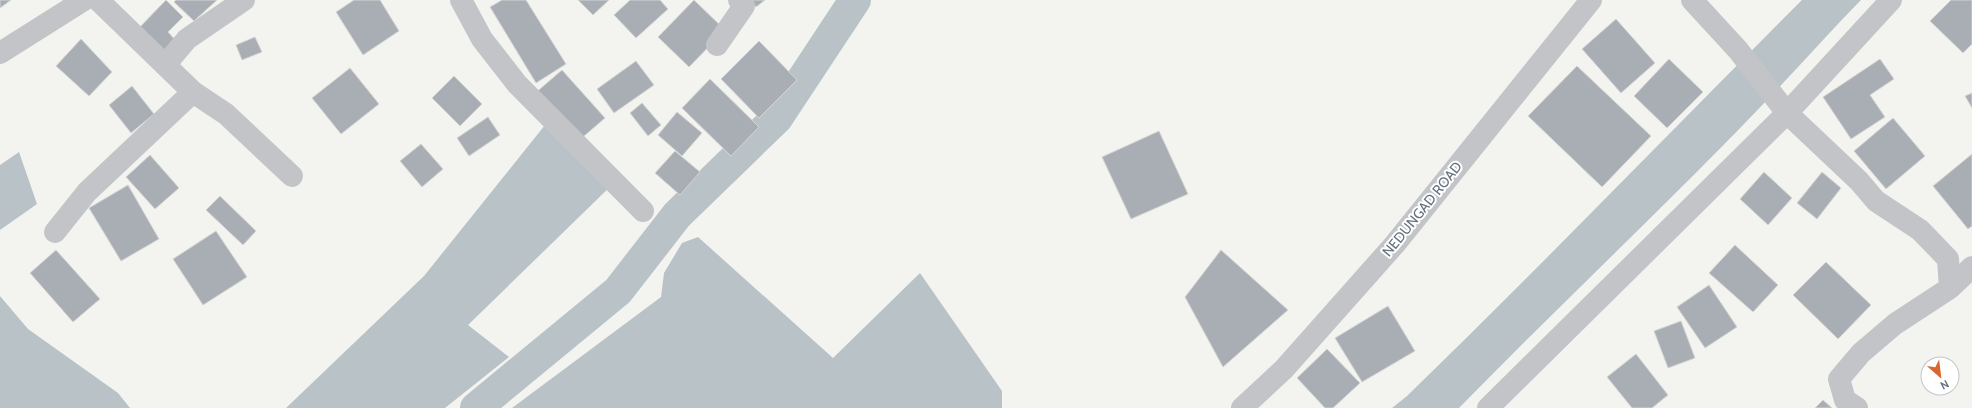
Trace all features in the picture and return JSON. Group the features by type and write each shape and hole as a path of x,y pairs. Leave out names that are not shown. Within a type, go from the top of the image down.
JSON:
{"street":[{"path":"0,52 84,0"},
{"path":"98,0 166,64 193,92 226,114 292,176"},
{"path":"166,64 187,39 244,0"},
{"path":"461,0 482,39 517,84 643,211"},
{"path":"716,45 744,6 739,0"},
{"name":"NEDUNGAD ROAD","path":"1242,408 1284,369 1394,244 1591,0"},
{"path":"1692,0 1738,50 1787,112 1860,181 1876,201 1920,230 1948,259 1950,288"},
{"path":"1488,408 1787,112 1891,0"},
{"path":"55,232 87,192 193,92"},
{"path":"1856,408 1846,400 1839,379 1861,353 1894,324 1950,288 1972,267"}],"shaded area":[{"path":"1802,0 1861,0 1704,165 1459,408 1392,408 1407,396 1507,298"},
{"path":"549,120 616,181 468,325 509,357 445,408 286,408 424,276"},
{"path":"19,152 37,204 0,230 0,165"},
{"path":"698,237 833,358 920,273 1002,391 1002,408 512,408 661,297 664,273 682,243"},
{"path":"0,296 28,329 118,393 130,408 0,408"}],"building":[{"path":"0,0 11,0 0,8"},
{"path":"166,0 183,17 168,32 176,41 162,55 137,30"},
{"path":"176,0 217,0 194,21 174,2"},
{"path":"354,0 380,0 399,31 363,55 336,12"},
{"path":"502,0 526,0 566,64 536,83 490,7"},
{"path":"578,0 609,0 593,15"},
{"path":"630,0 660,0 668,9 636,38 614,15"},
{"path":"694,0 725,30 689,67 658,37"},
{"path":"751,0 765,0 756,7"},
{"path":"1951,0 1972,0 1972,44 1963,53 1930,21"},
{"path":"1616,19 1655,63 1621,93 1582,49"},
{"path":"255,37 262,52 242,60 236,45"},
{"path":"81,39 112,72 89,96 56,66"},
{"path":"759,41 797,80 759,118 721,79"},
{"path":"1669,59 1703,92 1667,128 1634,96"},
{"path":"1880,59 1894,79 1870,95 1885,117 1851,139 1823,97"},
{"path":"636,61 654,85 614,113 597,89"},
{"path":"1577,66 1651,136 1602,187 1528,116"},
{"path":"350,68 379,104 341,134 312,98"},
{"path":"562,70 605,118 576,143 533,95"},
{"path":"454,76 482,104 460,126 432,98"},
{"path":"710,79 759,127 731,156 682,108"},
{"path":"132,86 154,114 131,133 109,105"},
{"path":"1972,93 1972,108 1965,96"},
{"path":"642,103 661,125 648,136 630,113"},
{"path":"677,112 702,133 682,156 658,135"},
{"path":"488,117 500,135 469,156 457,138"},
{"path":"1893,118 1925,156 1886,189 1854,151"},
{"path":"1159,131 1188,194 1131,219 1102,157"},
{"path":"421,144 443,169 422,187 400,161"},
{"path":"675,151 700,172 680,195 655,173"},
{"path":"1972,154 1972,226 1968,229 1933,186"},
{"path":"150,155 179,188 155,209 126,177"},
{"path":"1764,172 1792,198 1768,225 1740,199"},
{"path":"1822,172 1841,188 1817,219 1797,203"},
{"path":"128,185 159,239 121,261 89,208"},
{"path":"220,196 256,231 243,245 206,210"},
{"path":"216,231 247,277 203,305 173,259"},
{"path":"1735,245 1778,285 1753,312 1709,273"},
{"path":"56,250 100,299 73,322 30,273"},
{"path":"1221,250 1288,310 1223,367 1185,297"},
{"path":"1826,262 1871,305 1838,339 1793,295"},
{"path":"1709,285 1737,327 1705,348 1677,307"},
{"path":"1388,306 1415,351 1362,382 1335,338"},
{"path":"1681,321 1695,358 1668,368 1654,331"},
{"path":"1327,349 1360,383 1333,408 1325,408 1297,378"},
{"path":"1636,354 1668,395 1652,408 1632,408 1607,377"},
{"path":"1823,400 1832,408 1815,408"}],"waterway":[{"path":"476,408 618,291 677,215 777,118 855,0"}]}
